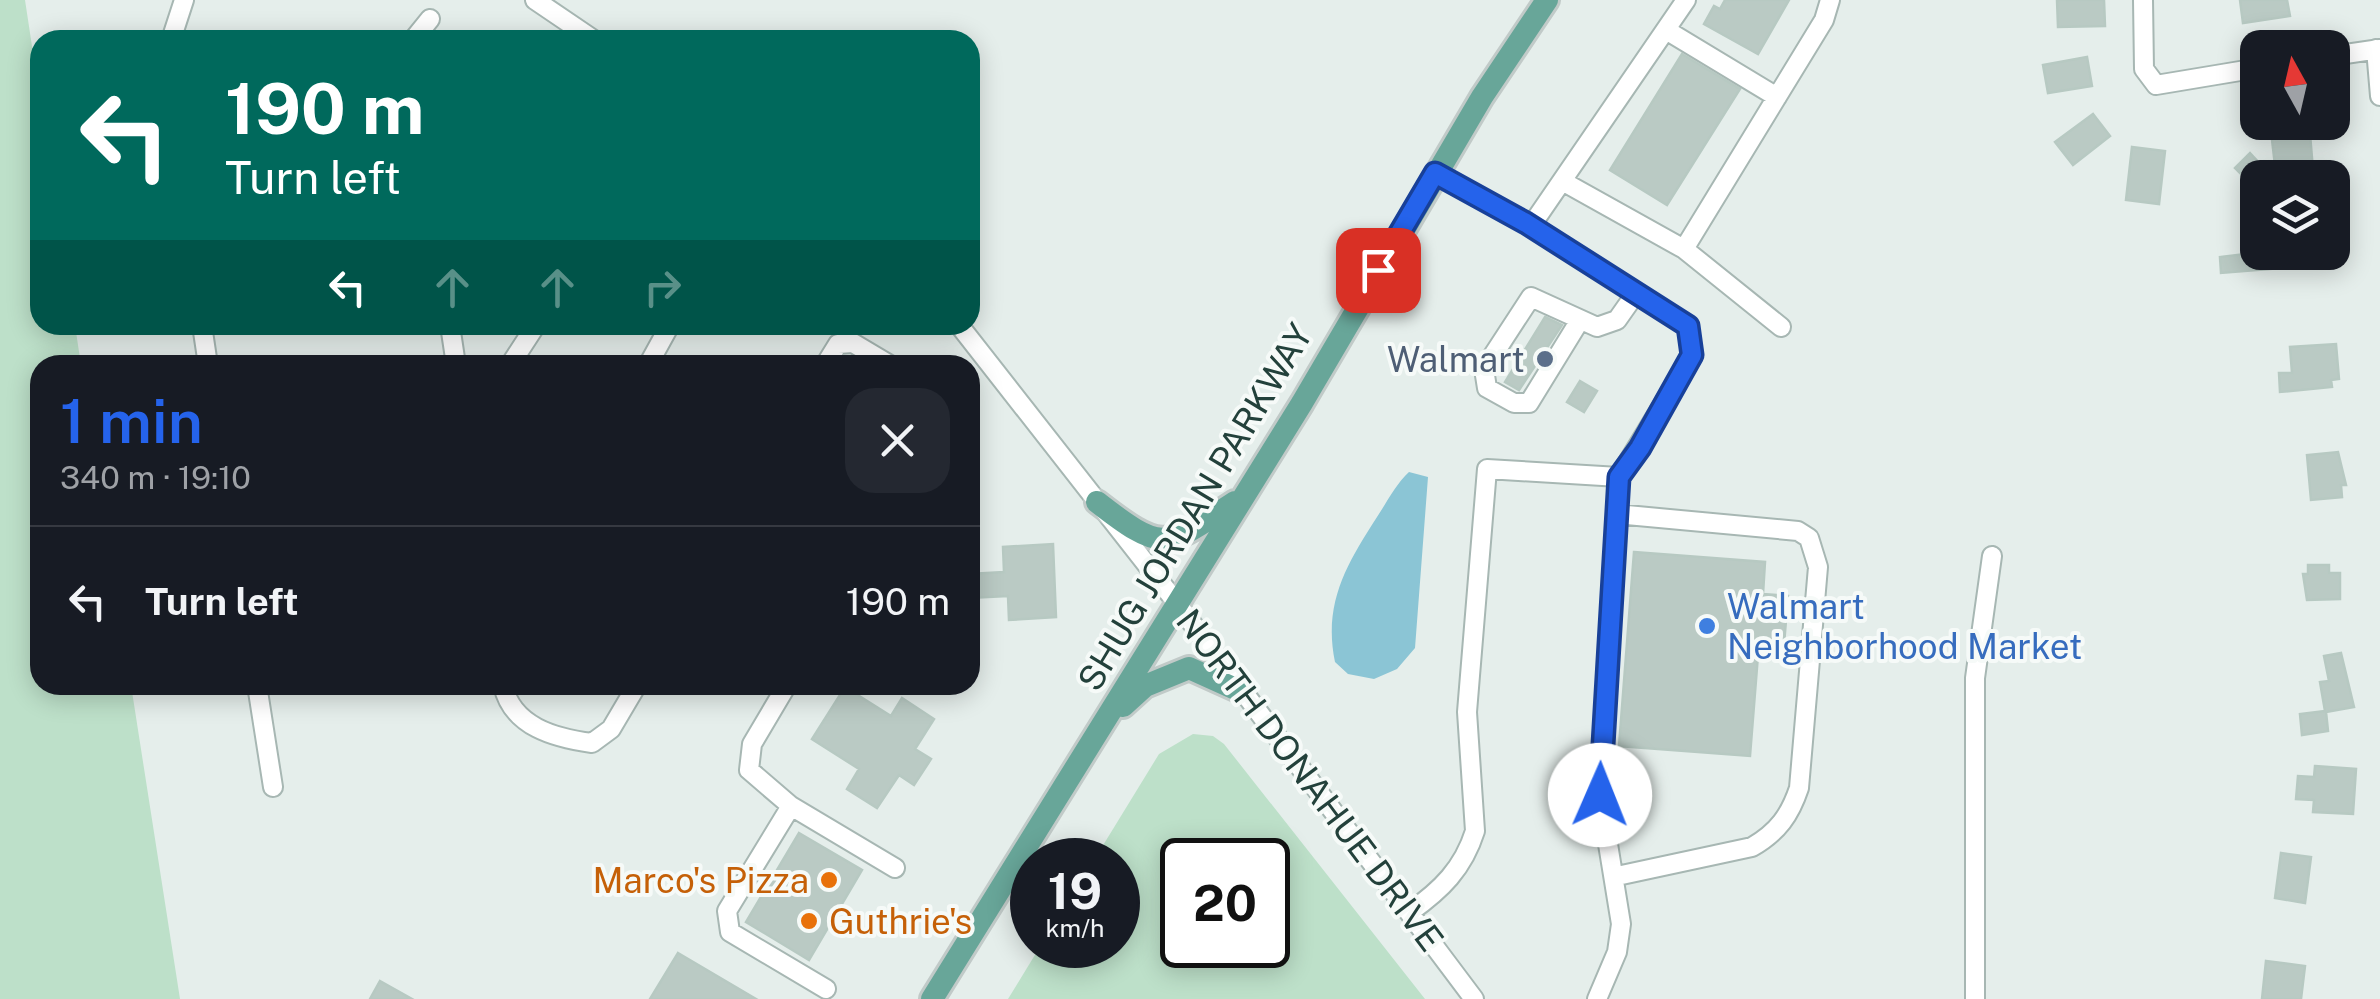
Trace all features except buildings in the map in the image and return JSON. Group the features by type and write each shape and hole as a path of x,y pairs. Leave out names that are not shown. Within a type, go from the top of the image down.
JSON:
{"main road":[{"name":"SHUG JORDAN PARKWAY","path":"932,999 1242,497 1435,173 1547,0"},
{"path":"1098,502 1136,533 1167,540 1184,536 1242,497"},
{"path":"1102,726 1145,686 1189,668 1240,690"}],"street":[{"path":"174,30 184,0"},
{"path":"535,0 579,30"},
{"path":"1531,226 1686,0"},
{"path":"1684,250 1824,20 1830,0"},
{"path":"2143,0 2144,68 2156,85 2240,71"},
{"path":"421,30 430,18"},
{"path":"1666,30 1777,97"},
{"path":"2350,53 2378,49 2380,96"},
{"path":"1435,173 1531,226 1688,326 1692,355 1640,448 1619,477 1600,795 1603,829 1617,876 1622,924 1617,952 1597,999"},
{"path":"1562,181 1684,250 1781,328"},
{"path":"1580,320 1529,403 1514,403 1487,388 1484,369 1525,301 1538,296 1580,320 1608,326 1636,293"},
{"name":"NORTH DONAHUE DRIVE","path":"967,335 1176,602 1474,999"},
{"path":"831,355 838,344 853,342 874,355"},
{"path":"1410,912 1449,880 1469,850 1475,831 1467,712 1487,470 1619,477"},
{"path":"1616,514 1798,531 1809,538 1818,568 1799,788 1792,810 1768,838 1752,846 1617,876"},
{"path":"1976,999 1976,678 1992,556"},
{"path":"259,695 273,786"},
{"path":"508,695 516,712 538,730 592,743 611,729 630,695"},
{"path":"781,695 752,744 749,770 791,806 895,868"},
{"path":"791,806 727,911 730,932 826,988"}],"green space":[{"path":"0,0 25,0 30,33 30,335 76,335 80,355 30,355 30,695 133,695 180,999 0,999"},
{"path":"1193,734 1213,736 1224,744 1425,999 1008,999 1027,968 1140,968 1140,838 1107,838 1159,754"}],"water":[{"path":"1409,472 1428,477 1415,648 1397,669 1374,679 1348,674 1335,662 1332,641 1340,586 1366,535"}],"place":[{"name":"Walmart","path":"1545,359"},
{"name":"Walmart Neighborhood Market","path":"1707,626"},
{"name":"Marco's Pizza","path":"829,880"},
{"name":"Guthrie's","path":"809,921"}],"route":[{"path":"1378,270 1435,173 1526,223 1688,326 1694,342 1692,355 1640,448 1619,477 1600,795"}]}
